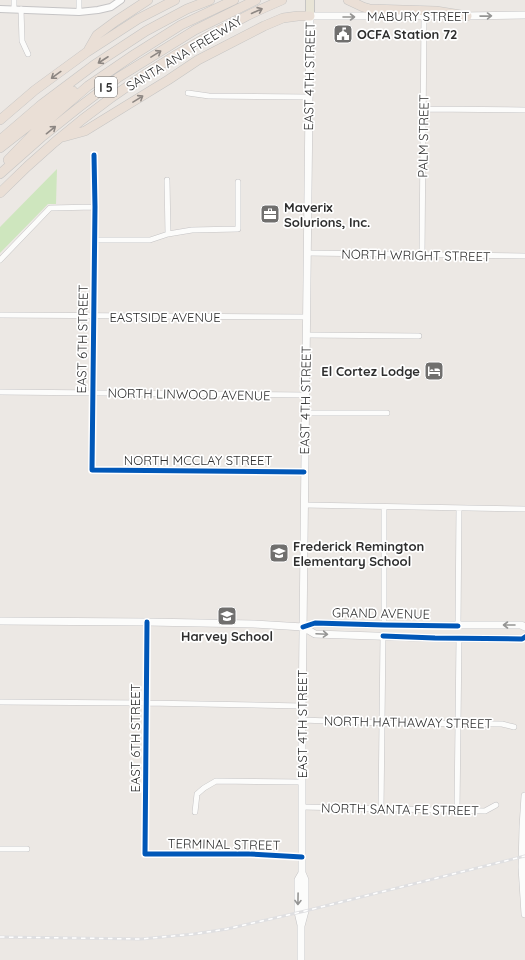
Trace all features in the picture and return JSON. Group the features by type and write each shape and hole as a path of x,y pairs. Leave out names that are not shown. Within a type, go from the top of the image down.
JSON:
{"highway":[{"path":"87,52 97,35 148,0"},
{"path":"0,120 35,90 87,52 138,19 175,0"},
{"name":"I 5","path":"0,140 42,104 94,65 146,32 187,9 210,0"},
{"path":"0,148 130,51 178,22 223,0"},
{"path":"0,170 38,129 86,84 181,25 234,0"},
{"name":"SANTA ANA FREEWAY","path":"0,174 43,136 120,77 195,30 256,0"},
{"name":"SANTA ANA FREEWAY","path":"0,193 12,180 60,138 106,101 147,73 204,38 242,18 282,0"},
{"path":"348,0 370,9 436,11 467,16"},
{"path":"60,138 85,131 198,60 264,26 283,18 310,16"}],"main road":[{"name":"EAST 4TH STREET","path":"301,960 301,926 305,906 305,880 302,873 302,706 310,1"},
{"name":"MABURY STREET","path":"310,16 424,17 525,15"},
{"name":"GRAND AVENUE","path":"0,622 147,622 259,624 303,627 315,623 384,626 521,625 525,627"},
{"name":"GRAND AVENUE","path":"303,627 315,634 522,639 525,637"},
{"path":"525,796 522,867 525,914"}],"street":[{"path":"14,0 14,9"},
{"path":"79,0 79,12"},
{"path":"0,9 79,12 98,10 111,6 121,0"},
{"path":"22,9 22,41 28,54"},
{"name":"PALM STREET","path":"422,255 424,17"},
{"path":"188,93 209,96 309,97"},
{"path":"424,109 525,110"},
{"name":"EAST 6TH STREET","path":"92,470 95,240 94,155"},
{"path":"168,180 168,234"},
{"path":"95,240 150,240 168,234 192,230 238,229 238,182"},
{"path":"0,260 50,208 95,207"},
{"name":"NORTH WRIGHT STREET","path":"307,253 525,256"},
{"name":"EASTSIDE AVENUE","path":"0,315 307,318"},
{"path":"306,335 419,336"},
{"name":"NORTH LINWOOD AVENUE","path":"0,392 306,395"},
{"path":"306,413 388,413"},
{"name":"NORTH MCCLAY STREET","path":"92,470 304,472"},
{"path":"304,505 525,510"},
{"path":"384,507 384,626"},
{"path":"458,626 459,508"},
{"name":"EAST 6TH STREET","path":"146,854 147,622"},
{"path":"381,809 383,636"},
{"path":"457,811 458,638"},
{"path":"0,702 302,706"},
{"name":"NORTH HATHAWAY STREET","path":"302,720 382,723 502,724 514,727"},
{"path":"195,812 197,794 204,788 216,782 302,782"},
{"name":"NORTH SANTA FE STREET","path":"302,807 485,811 496,805"},
{"path":"0,849 27,849"},
{"name":"TERMINAL STREET","path":"146,854 250,854 302,857"}],"green space":[{"path":"57,169 56,204 48,204 0,253 0,227"}],"railway":[{"path":"0,937 141,939 227,929 525,856"}],"cycle path":[{"path":"94,155 95,207 92,470 304,472"},
{"path":"147,622 145,854 250,854 302,857"},
{"path":"303,627 315,623 458,626"},
{"path":"383,636 522,639 525,637"}],"place":[{"name":"OCFA Station 72","path":"343,34"},
{"name":"Maverix Solurions, Inc.","path":"270,214"},
{"name":"El Cortez Lodge","path":"434,371"},
{"name":"Frederick Remington Elementary School","path":"279,553"},
{"name":"Harvey School","path":"227,616"}]}
